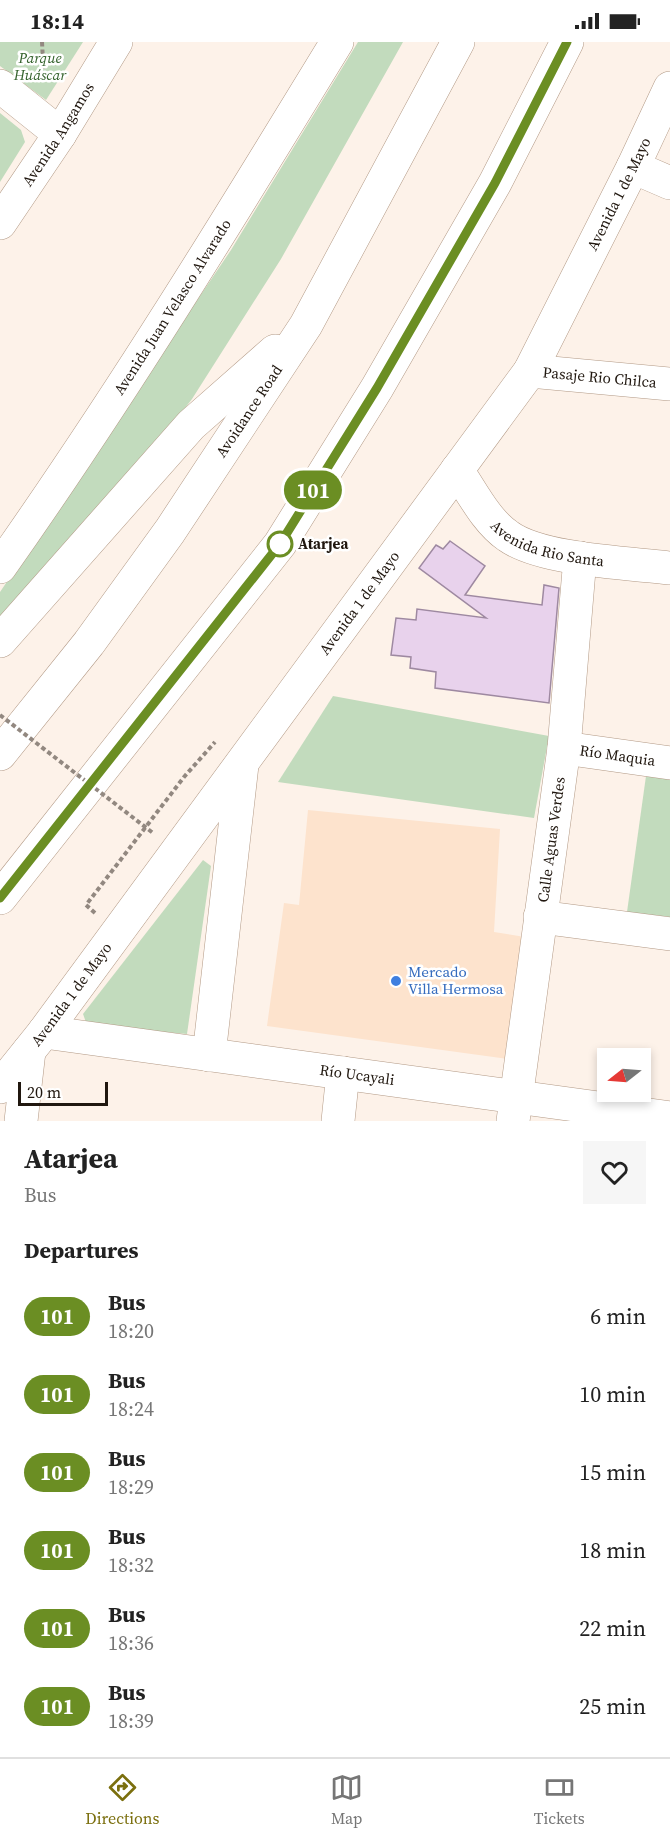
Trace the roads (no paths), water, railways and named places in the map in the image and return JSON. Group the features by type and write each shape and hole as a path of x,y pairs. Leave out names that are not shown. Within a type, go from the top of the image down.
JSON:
{"main road":[{"name":"Avenida Angamos","path":"0,224 60,134 116,42"},
{"name":"Avenida Juan Velasco Alvarado","path":"0,567 42,508 208,253 338,42"},
{"name":"Avoidance Road","path":"0,754 89,643 163,540 306,325 458,42"},
{"path":"0,898 280,544 377,388 495,183 567,42"},
{"path":"0,86 60,134"},
{"name":"Avenida 1 de Mayo","path":"0,1088 37,1042 530,371 633,167 670,88"},
{"path":"633,167 670,183"},
{"path":"0,641 191,424 306,325"},
{"name":"Pasaje Rio Chilca","path":"530,371 670,384"},
{"name":"Avenida Rio Santa","path":"457,470 491,520 507,536 525,546 580,558 670,568"},
{"name":"Calle Aguas Verdes","path":"515,1109 564,748 580,558"},
{"name":"Río Maquia","path":"564,748 670,763"},
{"path":"209,1055 242,763"},
{"path":"540,917 670,934"},
{"path":"21,1121 37,1042"},
{"name":"Río Ucayali","path":"37,1042 209,1055 343,1073 515,1109 670,1118"},
{"path":"338,1121 343,1073"}],"place":[{"name":"Atarjea","path":"280,544"},
{"name":"Mercado Villa Hermosa","path":"396,981"}],"park label":[{"name":"Parque Huáscar","path":"40,66"}]}
